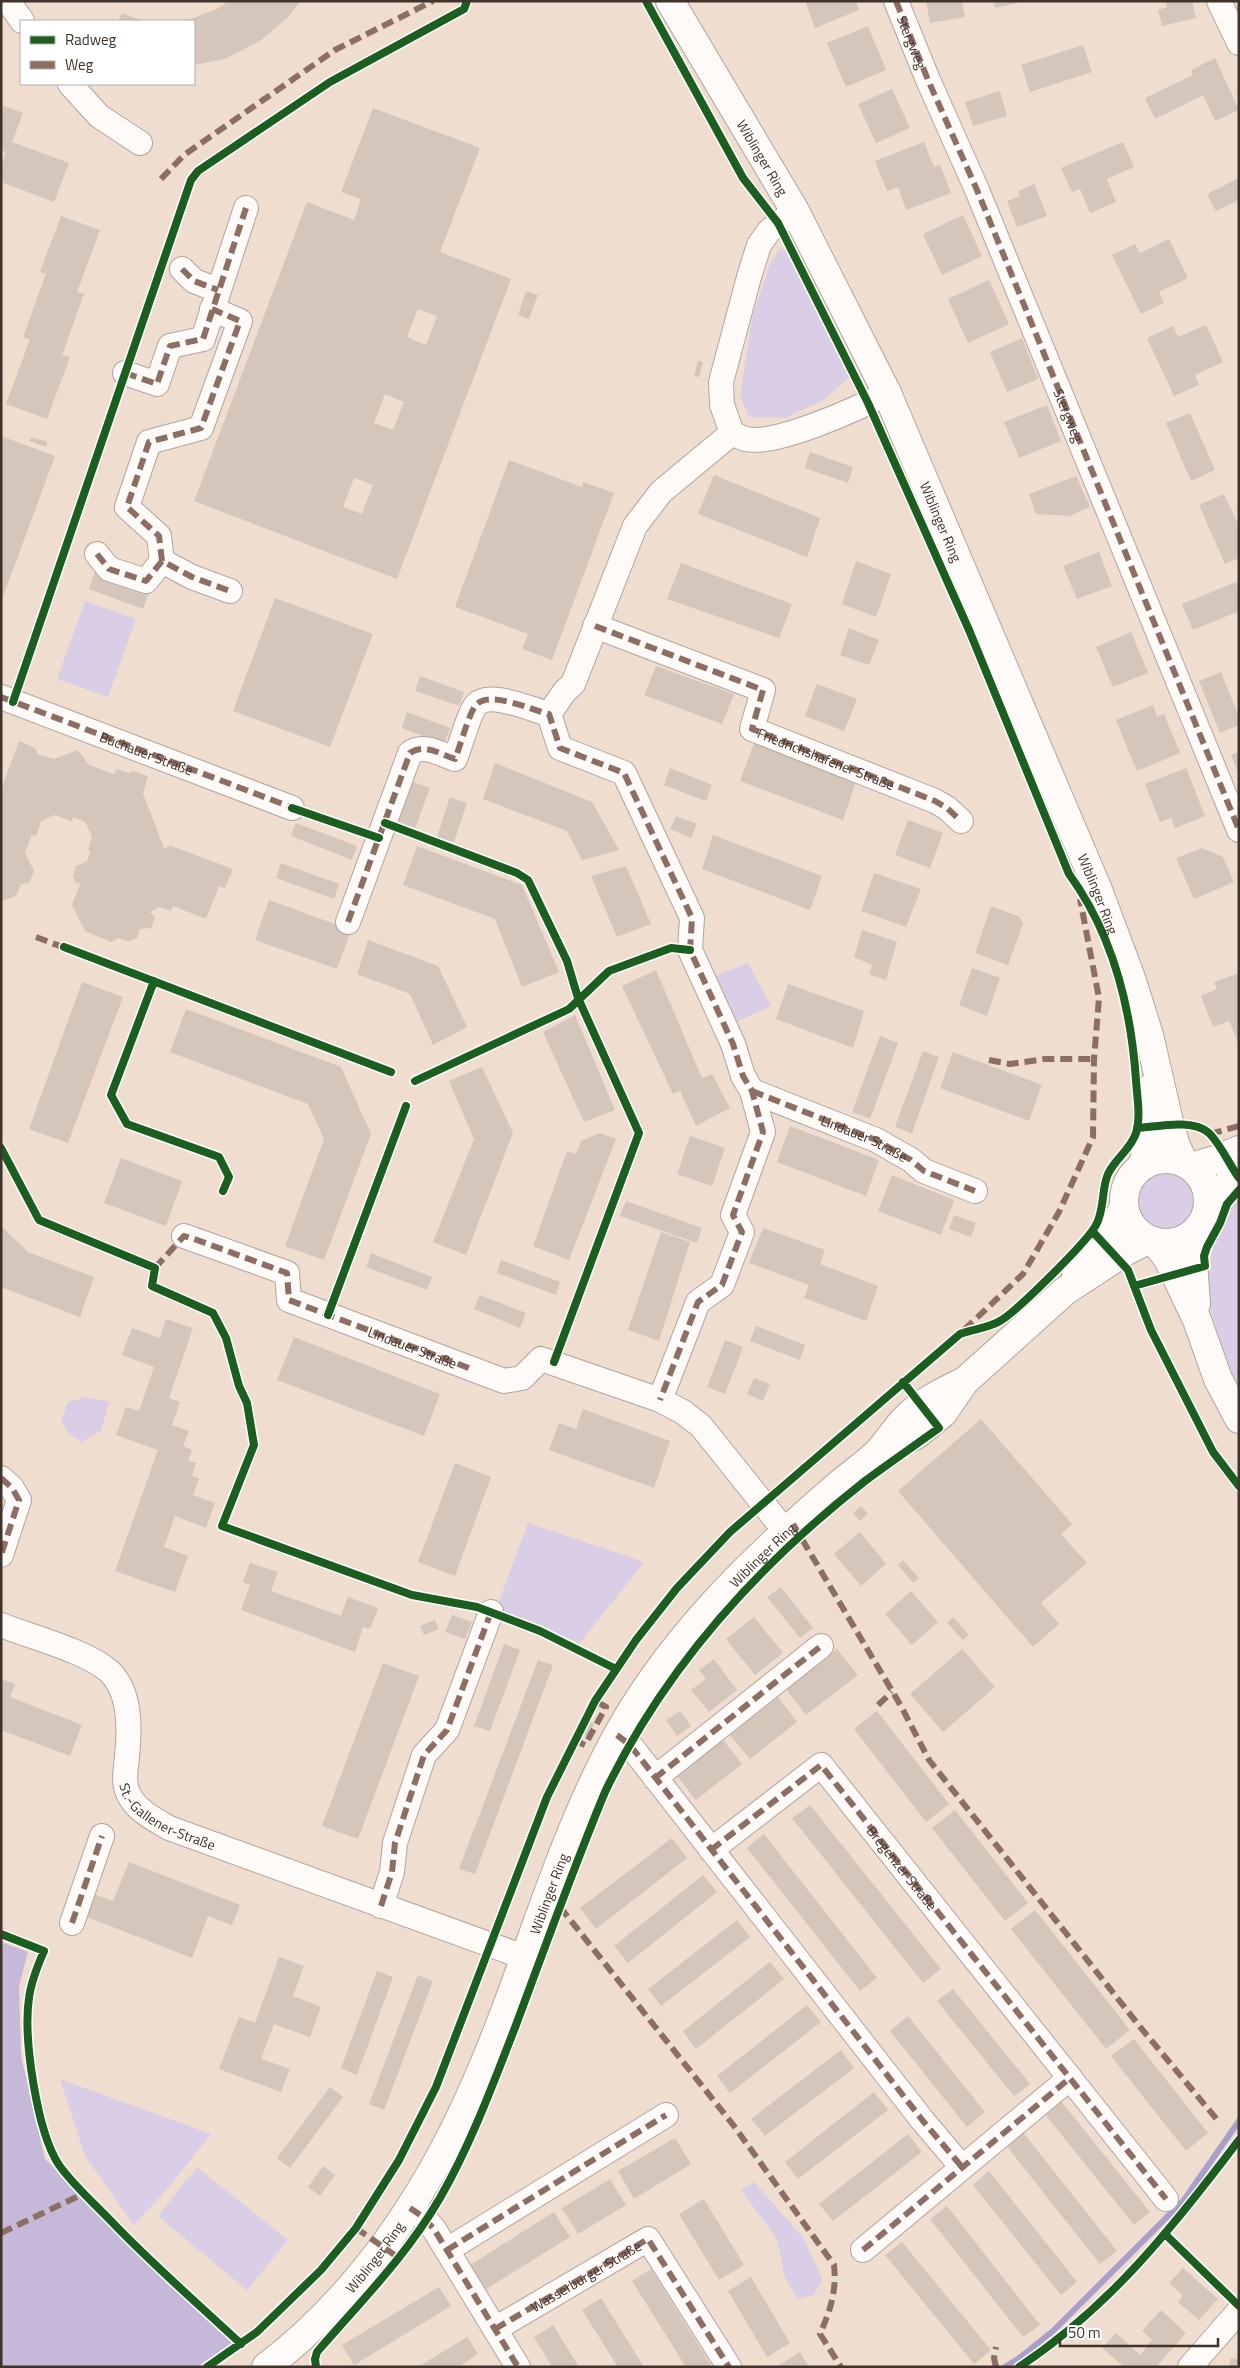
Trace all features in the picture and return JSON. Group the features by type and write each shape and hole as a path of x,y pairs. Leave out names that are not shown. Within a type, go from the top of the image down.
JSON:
{"main road":[{"name":"Wiblinger Ring","path":"670,1 795,211 887,393 1098,890 1131,978 1149,1036 1155,1067 1176,1146 1187,1165"},
{"name":"Wiblinger Ring","path":"1143,1165 1148,1142 1155,1067"},
{"path":"1239,1150 1215,1160 1187,1165 1164,1158 1143,1165 1132,1174 1125,1187 1124,1208 1132,1227 1152,1241 1168,1259 1197,1320 1218,1379 1239,1419"},
{"path":"1152,1241 1175,1242 1193,1233 1202,1223 1208,1203 1204,1183 1187,1165"},
{"path":"1208,1203 1239,1173"},
{"name":"Wiblinger Ring","path":"1065,1291 1116,1223 1124,1208"},
{"path":"1193,1233 1192,1247 1197,1320"},
{"name":"Wiblinger Ring","path":"274,2364 337,2301 383,2247 410,2208 442,2155 473,2089 574,1827 618,1735 652,1680 693,1626 731,1582 785,1531 879,1452 906,1440 934,1422 949,1406 965,1381 1065,1291 1126,1251 1152,1241"}],"street":[{"path":"8,1 21,20"},
{"name":"Stergweg","path":"896,1 928,80 977,190 1239,830"},
{"path":"1219,1 1239,43"},
{"path":"71,85 98,116 140,143"},
{"path":"125,373 157,384 170,346 203,339 246,208"},
{"path":"795,211 768,231 759,245 749,277 722,382 722,405 732,433 747,439 765,439 792,433 868,403 887,393"},
{"path":"97,554 109,569 146,581 162,561 159,536 127,507 149,442 201,428 240,321 182,269"},
{"path":"549,714 566,690 573,684 635,526 661,492 732,433"},
{"path":"162,561 192,577 230,591"},
{"name":"Friedrichshafener Straße","path":"595,626 763,690 752,729 935,801 947,808 961,821"},
{"name":"Buchauer Straße","path":"1,697 292,808"},
{"path":"348,922 410,754 415,750 424,748 455,759 475,706 484,699 497,698 549,714"},
{"path":"549,714 560,748 624,773 692,918 690,950 733,1044 743,1076 752,1092 763,1132 732,1215 742,1232 722,1285 698,1302 660,1400"},
{"name":"Lindauer Straße","path":"752,1092 876,1140 911,1160 927,1173 975,1191"},
{"name":"Lindauer Straße","path":"184,1236 287,1274 289,1300 504,1381 522,1378 541,1359 660,1400 683,1412 701,1426 785,1531"},
{"path":"1,1478 12,1488 19,1500 1,1555"},
{"path":"381,1906 392,1872 395,1843 424,1756 447,1730 475,1650 491,1612"},
{"name":"St.-Gallener-Straße","path":"1,1625 95,1661 118,1680 124,1694 128,1715 124,1782 131,1798 143,1813 168,1828 524,1957"},
{"path":"655,1778 821,1646"},
{"path":"618,1735 630,1745 923,2122 962,2167"},
{"name":"Bregenzer Straße","path":"711,1850 821,1765 1166,2199"},
{"path":"72,1923 102,1836"},
{"path":"863,2250 1070,2078"},
{"path":"447,2250 666,2115"},
{"path":"410,2208 430,2224 518,2367"},
{"name":"Wasserburger Straße","path":"495,2330 648,2239 729,2367"},
{"path":"1190,2367 1239,2311"}],"shaded area":[{"path":"781,247 787,253 849,377 824,400 785,418 749,417 740,396 752,318 769,266"},
{"path":"85,601 136,619 108,697 57,679"},
{"path":"748,963 771,1006 732,1024 710,978"},
{"path":"1165,1168 1183,1174 1191,1182 1197,1200 1191,1218 1183,1226 1165,1232 1147,1226 1139,1218 1133,1200 1139,1182 1147,1174"},
{"path":"1239,1196 1239,1389 1220,1346 1202,1274 1212,1271 1212,1254 1217,1236 1233,1202"},
{"path":"86,1397 109,1402 101,1431 81,1442 68,1433 61,1420 68,1402"},
{"path":"528,1523 644,1562 580,1643 495,1612"},
{"path":"1,1942 28,1952 19,1986 21,2056 45,2159 232,2343 197,2367 1,2367"},
{"path":"60,2079 211,2134 169,2187 134,2225 85,2156"},
{"path":"197,2167 288,2240 247,2290 158,2216"},
{"path":"754,2182 804,2239 822,2279 814,2295 799,2299 785,2278 777,2239 741,2190"}],"building":[{"path":"229,1 301,1 287,18 260,41 225,59 195,65 195,20 188,20 217,9"},
{"path":"805,1 856,1 859,10 815,28"},
{"path":"926,1 962,1 965,17 930,23"},
{"path":"993,1 1018,1 1018,3 995,8"},
{"path":"1165,1 1192,1 1196,18 1162,26 1158,10 1167,7"},
{"path":"122,13 141,20 118,20"},
{"path":"868,26 886,70 846,87 827,43"},
{"path":"1083,45 1092,72 1030,92 1021,65"},
{"path":"1215,58 1239,110 1215,121 1203,95 1155,119 1145,98 1193,75 1191,70"},
{"path":"892,89 910,128 876,143 858,104"},
{"path":"1000,91 1007,116 973,126 965,102"},
{"path":"1,105 23,113 12,142 69,163 54,202 1,182 1,166 6,152 1,150"},
{"path":"373,108 480,148 440,252 511,279 397,579 194,501 307,202 354,220 361,199 341,192","holes":["418,309 437,316 426,345 407,337","385,394 404,402 393,430 374,423","354,478 373,485 362,514 343,507"]},
{"path":"924,142 934,167 940,165 951,193 906,210 898,187 887,191 875,161"},
{"path":"1123,142 1134,167 1107,179 1116,202 1090,213 1080,189 1072,192 1061,168"},
{"path":"1239,178 1239,200 1216,211 1207,194"},
{"path":"1034,184 1047,216 1017,227 1007,201 1020,196 1018,191"},
{"path":"963,215 982,256 942,275 923,234"},
{"path":"61,216 100,230 77,292 84,294 62,355 70,357 47,419 6,404 30,339 23,337 46,274 40,272"},
{"path":"1169,239 1188,278 1159,292 1164,303 1141,314 1112,255 1135,244 1140,253"},
{"path":"989,280 1009,324 968,343 948,299"},
{"path":"526,291 538,295 529,319 518,315"},
{"path":"1206,325 1223,362 1195,375 1199,385 1174,396 1147,338 1173,326 1178,337"},
{"path":"1022,338 1038,379 1007,392 990,352"},
{"path":"698,361 703,362 699,377 694,376"},
{"path":"1047,405 1061,441 1019,458 1004,422"},
{"path":"1190,413 1215,470 1191,481 1166,423"},
{"path":"1,436 55,456 1,602"},
{"path":"31,437 48,442 46,447 30,441"},
{"path":"810,452 853,467 848,483 805,468"},
{"path":"509,460 582,487 583,482 614,493 552,660 522,649 528,634 455,607"},
{"path":"714,475 820,518 807,557 698,514"},
{"path":"1076,476 1090,507 1069,516 1036,514 1029,494"},
{"path":"1224,494 1239,526 1239,558 1225,564 1199,505"},
{"path":"1099,552 1112,586 1077,599 1063,566"},
{"path":"856,561 891,574 876,617 842,604"},
{"path":"681,563 792,604 779,638 667,599"},
{"path":"95,572 149,592 143,609 89,589"},
{"path":"1236,582 1239,590 1239,611 1193,630 1182,604"},
{"path":"275,598 373,634 330,747 233,711"},
{"path":"849,628 879,640 869,665 840,655"},
{"path":"1131,632 1148,673 1113,687 1096,647"},
{"path":"656,666 734,694 722,724 644,695"},
{"path":"1221,672 1239,717 1239,725 1220,733 1199,681"},
{"path":"420,676 464,692 459,706 415,691"},
{"path":"817,684 857,699 844,731 805,716"},
{"path":"1153,705 1157,717 1164,714 1180,753 1137,771 1116,720"},
{"path":"407,712 450,728 444,744 402,728"},
{"path":"19,741 35,748 38,754 54,759 78,750 89,765 114,774 117,769 129,773 133,771 148,776 143,793 164,848 171,846 233,869 225,888 219,886 206,919 173,906 171,911 159,907 150,912 155,917 151,928 140,929 137,938 128,941 118,938 111,942 85,931 72,905 80,884 75,882 73,876 76,866 87,861 91,851 88,850 92,837 85,822 73,817 72,821 54,815 41,821 36,836 32,835 25,853 34,871 29,883 21,884 16,896 1,901 1,790"},
{"path":"754,743 857,779 843,820 740,781"},
{"path":"1239,752 1239,775 1231,755"},
{"path":"495,763 592,802 619,850 582,860 567,831 483,799"},
{"path":"670,768 712,785 706,801 664,785"},
{"path":"1186,768 1205,816 1175,828 1171,818 1160,822 1145,784"},
{"path":"413,782 430,788 415,828 398,822"},
{"path":"450,797 467,803 454,842 437,837"},
{"path":"676,816 697,824 691,838 670,829"},
{"path":"908,820 943,833 930,868 895,855"},
{"path":"296,823 357,846 352,860 291,836"},
{"path":"713,835 822,876 810,910 702,869"},
{"path":"417,846 522,885 559,972 522,987 495,919 403,885"},
{"path":"1202,848 1223,857 1234,882 1194,899 1176,858"},
{"path":"281,863 339,884 334,899 276,878"},
{"path":"626,866 651,924 617,937 591,876"},
{"path":"874,873 921,889 906,927 861,911"},
{"path":"269,900 351,930 337,969 255,940"},
{"path":"991,906 1020,917 1023,924 1008,965 975,953"},
{"path":"862,930 897,942 886,980 869,974 872,965 854,957"},
{"path":"368,940 438,966 467,1027 433,1045 410,994 357,974"},
{"path":"972,968 1000,978 987,1016 959,1005"},
{"path":"656,970 702,1078 712,1074 730,1108 696,1126 680,1091 673,1094 622,986"},
{"path":"1239,973 1239,1045 1229,1021 1213,1027 1201,996 1217,989 1214,982"},
{"path":"82,982 123,997 68,1143 29,1129"},
{"path":"788,984 864,1011 853,1048 776,1019"},
{"path":"186,1009 341,1067 371,1134 324,1260 285,1246 324,1139 308,1104 170,1052"},
{"path":"575,1015 615,1110 584,1122 543,1032"},
{"path":"880,1036 898,1043 870,1119 852,1112"},
{"path":"923,1051 939,1057 912,1133 895,1127"},
{"path":"953,1052 1042,1085 1029,1121 940,1088"},
{"path":"482,1067 513,1133 466,1255 433,1242 474,1139 449,1081"},
{"path":"790,1126 879,1160 866,1196 777,1162"},
{"path":"600,1133 616,1139 569,1260 533,1246 567,1151 576,1154 581,1141"},
{"path":"690,1136 725,1148 712,1186 677,1174"},
{"path":"121,1158 182,1181 166,1226 104,1203"},
{"path":"892,1175 954,1200 941,1235 878,1211"},
{"path":"626,1201 702,1228 697,1243 620,1216"},
{"path":"954,1215 976,1223 971,1237 949,1229"},
{"path":"1,1226 28,1252 94,1277 80,1317 1,1287"},
{"path":"763,1228 825,1250 820,1264 878,1286 866,1321 804,1298 809,1285 749,1263"},
{"path":"661,1232 690,1242 659,1341 628,1330"},
{"path":"371,1253 432,1277 427,1290 366,1267"},
{"path":"501,1260 560,1282 556,1295 497,1273"},
{"path":"480,1295 526,1313 520,1328 474,1309"},
{"path":"166,1319 193,1328 169,1398 180,1402 172,1425 189,1431 183,1446 192,1450 188,1461 196,1463 192,1476 199,1478 193,1495 215,1503 206,1528 175,1516 164,1547 188,1556 175,1592 115,1571 158,1450 116,1435 126,1407 139,1411 154,1367 122,1355 132,1328 160,1338"},
{"path":"756,1326 805,1345 800,1360 750,1341"},
{"path":"294,1337 440,1394 424,1436 277,1380"},
{"path":"725,1340 743,1347 725,1394 707,1387"},
{"path":"754,1378 770,1384 763,1401 747,1394"},
{"path":"583,1409 670,1441 654,1488 549,1450 559,1423 576,1429"},
{"path":"981,1419 1072,1524 1061,1534 1087,1563 1041,1603 1059,1624 1033,1647 898,1491"},
{"path":"455,1463 491,1477 455,1576 418,1562"},
{"path":"861,1506 868,1514 860,1521 853,1513"},
{"path":"860,1532 886,1564 861,1586 834,1554"},
{"path":"903,1560 919,1578 913,1583 898,1565"},
{"path":"250,1563 278,1572 271,1591 341,1616 348,1597 378,1608 370,1629 363,1627 355,1652 241,1610 250,1585 243,1582"},
{"path":"781,1587 813,1628 800,1638 767,1597"},
{"path":"911,1591 938,1622 912,1645 885,1614"},
{"path":"452,1615 472,1622 465,1639 445,1632"},
{"path":"754,1617 783,1653 755,1675 726,1639"},
{"path":"953,1617 969,1635 963,1640 947,1623"},
{"path":"435,1620 439,1629 424,1635 420,1626"},
{"path":"504,1644 520,1650 490,1731 474,1726"},
{"path":"837,1649 858,1675 806,1715 786,1689"},
{"path":"962,1649 995,1687 943,1732 910,1694"},
{"path":"714,1659 737,1690 709,1712 691,1690 706,1679 699,1670"},
{"path":"538,1660 553,1665 475,1874 459,1869"},
{"path":"383,1663 419,1676 358,1839 322,1826"},
{"path":"1,1679 15,1684 10,1697 82,1725 70,1756 1,1730"},
{"path":"778,1697 797,1722 750,1759 730,1735"},
{"path":"680,1711 691,1726 677,1736 666,1720"},
{"path":"877,1711 949,1804 926,1822 854,1729"},
{"path":"589,1721 594,1724 588,1737 583,1734"},
{"path":"723,1740 742,1764 696,1800 677,1776"},
{"path":"810,1805 941,1969 923,1983 792,1818"},
{"path":"955,1810 1028,1903 1005,1921 932,1828"},
{"path":"764,1834 877,1978 860,1991 747,1848"},
{"path":"672,1838 687,1858 596,1929 580,1908"},
{"path":"129,1862 240,1905 232,1925 208,1916 192,1958 82,1915 91,1893 113,1901"},
{"path":"703,1875 717,1892 628,1963 614,1946"},
{"path":"1035,1910 1130,2030 1106,2049 1011,1929"},
{"path":"737,1920 750,1937 661,2006 648,1989"},
{"path":"279,1957 304,1966 293,1996 321,2007 310,2037 274,2024 261,2059 290,2069 281,2092 219,2069 239,2017 255,2023"},
{"path":"770,1962 784,1979 696,2049 683,2031"},
{"path":"377,1971 393,1977 357,2075 341,2068"},
{"path":"418,1975 433,1981 384,2110 369,2104"},
{"path":"953,1989 1030,2084 1014,2096 937,2001"},
{"path":"807,2005 821,2022 730,2093 717,2076"},
{"path":"908,2016 985,2112 967,2127 890,2031"},
{"path":"1134,2039 1208,2133 1186,2151 1111,2056"},
{"path":"841,2050 854,2068 765,2136 751,2119"},
{"path":"330,2087 343,2097 290,2168 277,2158"},
{"path":"874,2092 888,2110 798,2179 785,2162"},
{"path":"1061,2101 1150,2212 1134,2225 1045,2114"},
{"path":"1022,2131 1117,2251 1100,2264 1005,2144"},
{"path":"908,2134 922,2152 833,2221 819,2204"},
{"path":"675,2138 691,2164 634,2199 618,2171"},
{"path":"323,2166 335,2175 320,2196 308,2187"},
{"path":"989,2171 1077,2282 1061,2295 973,2185"},
{"path":"610,2179 626,2205 578,2234 562,2208"},
{"path":"704,2199 744,2265 719,2280 679,2214"},
{"path":"947,2206 1040,2325 1023,2337 930,2219"},
{"path":"554,2212 570,2237 486,2289 470,2265"},
{"path":"902,2242 991,2350 974,2364 885,2255"},
{"path":"1183,2268 1218,2299 1199,2320 1178,2302 1183,2296 1169,2283"},
{"path":"651,2269 712,2367 686,2367 632,2281"},
{"path":"751,2277 790,2343 767,2357 728,2291"},
{"path":"439,2287 451,2306 354,2365 342,2345"},
{"path":"601,2298 644,2367 618,2367 582,2310"},
{"path":"1161,2310 1186,2333 1156,2367 1120,2367 1122,2365 1102,2348 1116,2333 1140,2355 1152,2340 1142,2331"},
{"path":"553,2325 579,2367 552,2367 534,2337"},
{"path":"467,2337 478,2354 458,2367 418,2367"},
{"path":"800,2352 809,2367 776,2367"},
{"path":"1231,2358 1239,2360 1239,2367 1229,2367"}],"waterway":[{"path":"1005,2367 1053,2331 1184,2200 1239,2121"}],"marked path":[{"path":"161,179 184,155 335,50 433,1"},
{"path":"896,1 928,80 977,190 1239,830"},
{"path":"125,373 157,384 170,346 203,339 246,208"},
{"path":"182,269 194,281 218,290"},
{"path":"162,561 159,536 127,507 149,442 201,428 240,321 212,309"},
{"path":"97,554 109,569 146,581 162,561 192,577 230,591"},
{"path":"595,626 763,690 752,729 935,801 947,808 961,821"},
{"path":"1,697 296,809"},
{"path":"348,922 410,753 415,750 426,749 455,759 470,715 476,705 482,701 500,700 511,702 549,714 560,748 624,773 692,918 690,950 733,1044 743,1076 752,1091 763,1132 733,1215 742,1232 722,1285 698,1302 660,1400"},
{"path":"964,1330 1023,1274 1059,1212 1093,1137 1094,1059 1099,998 1080,899"},
{"path":"36,937 68,949"},
{"path":"989,1060 1010,1064 1045,1059 1094,1059"},
{"path":"752,1091 876,1140 911,1160 924,1171 975,1191"},
{"path":"1210,1134 1239,1126"},
{"path":"155,1268 184,1236 197,1240 287,1273 289,1300 474,1370"},
{"path":"1,1478 12,1488 19,1500 1,1555"},
{"path":"793,1524 901,1706 929,1760 1141,2028 1219,2122"},
{"path":"381,1906 392,1872 395,1843 424,1755 447,1730 491,1612"},
{"path":"655,1778 821,1646"},
{"path":"878,1705 892,1692"},
{"path":"574,1740 585,1745 606,1707 595,1701"},
{"path":"617,1735 630,1745 923,2121 962,2167"},
{"path":"711,1850 821,1765 1166,2199"},
{"path":"72,1923 102,1836"},
{"path":"560,1907 734,2126 834,2265 832,2301 820,2334 841,2367"},
{"path":"863,2250 1070,2078"},
{"path":"447,2250 666,2115"},
{"path":"1,2233 83,2194"},
{"path":"410,2208 422,2216 434,2229 518,2367"},
{"path":"356,2228 399,2258"},
{"path":"495,2329 648,2239 729,2367"},
{"path":"996,2347 994,2358 996,2367"}],"cycle path":[{"path":"13,702 191,180 198,171 330,82 464,9 467,1"},
{"path":"207,2367 257,2332 321,2270 356,2228 399,2160 436,2087 547,1797 595,1701 636,1640 677,1588 730,1532 960,1334 1000,1321 1021,1304 1066,1260 1096,1225 1101,1213 1104,1186 1108,1174 1134,1139 1136,1133 1138,1100 1129,1026 1117,972 1108,946 1097,921 1069,874 969,630 868,403 778,223 743,178 646,1"},
{"path":"292,808 379,838"},
{"path":"385,823 517,873 528,880 567,961 578,998 639,1133 554,1362"},
{"path":"64,947 391,1072"},
{"path":"415,1081 569,1009 609,971 671,948 690,950"},
{"path":"154,981 111,1095 127,1124 219,1157 229,1177 223,1191"},
{"path":"328,1315 406,1106"},
{"path":"1137,1128 1164,1125 1184,1125 1202,1128 1217,1143 1239,1178"},
{"path":"1,1148 39,1220 155,1268 152,1286 213,1313 226,1338 239,1386 247,1403 254,1445 222,1526 412,1595 477,1607 540,1631 616,1669"},
{"path":"1134,1286 1205,1266 1204,1256 1207,1247 1220,1223 1227,1204 1239,1190"},
{"path":"1093,1232 1128,1270 1151,1330 1213,1452 1239,1486"},
{"path":"316,2367 315,2359 317,2352 397,2260 426,2220 451,2177 472,2135 490,2091 605,1792 655,1703 717,1622 751,1584 788,1548 865,1481 939,1428 903,1382"},
{"path":"1,1934 44,1951 30,1992 28,2036 38,2108 44,2131 59,2165 77,2187 142,2253 241,2344"},
{"path":"1019,2367 1052,2344 1083,2318 1139,2263 1165,2234 1239,2140"},
{"path":"1166,2235 1239,2306"}]}
